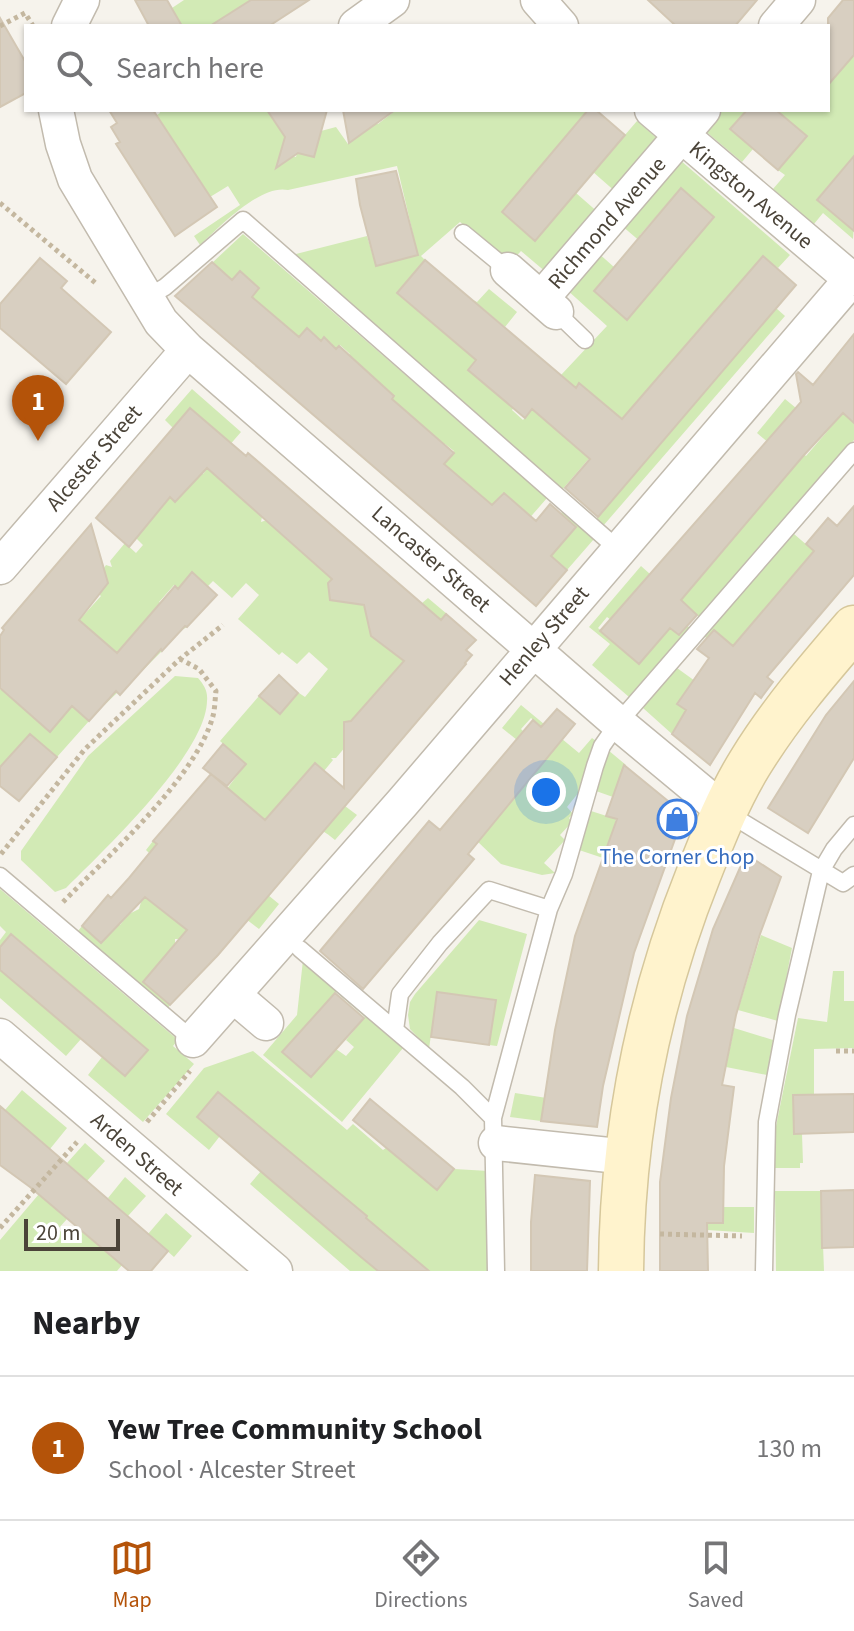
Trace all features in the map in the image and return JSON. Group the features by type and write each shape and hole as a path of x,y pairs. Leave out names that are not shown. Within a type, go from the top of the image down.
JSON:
{"main road":[{"path":"621,1271 628,1157 645,1048 662,974 679,922 724,811 750,763 787,708 854,628"}],"street":[{"path":"70,24 82,0"},
{"path":"359,24 392,0"},
{"path":"538,0 559,24"},
{"path":"778,24 798,0"},
{"name":"Lancaster Street","path":"56,112 75,179 161,322 188,350 618,723 724,811"},
{"name":"Kingston Avenue","path":"654,112 853,278"},
{"name":"Richmond Avenue","path":"508,270 549,305 701,112"},
{"name":"Henley Street","path":"195,1051 233,995 853,278"},
{"name":"Alcester Street","path":"0,567 188,350"},
{"path":"233,995 266,1023"},
{"name":"Arden Street","path":"0,1036 238,1260 275,1271"},
{"path":"494,1130 628,1157"}],"lane":[{"path":"146,298 165,287 243,220 619,550"},
{"path":"463,233 508,270"},
{"path":"549,305 585,340"},
{"path":"496,1271 494,1130 549,909 564,874 602,746 618,723 854,451"},
{"path":"724,811 843,883 854,875"},
{"path":"764,1271 767,1122 787,1015 821,871 854,825"},
{"path":"0,876 195,1051"},
{"path":"395,1030 400,994 440,943 489,890 549,909"},
{"path":"300,949 472,1096 494,1130"}],"path":[{"path":"0,26 25,13 32,24"},
{"path":"0,203 103,289"},
{"path":"0,855 85,749 180,659 223,625"},
{"path":"48,917 176,782 202,740 213,716 216,691 199,669 180,659"},
{"path":"140,1129 195,1051"},
{"path":"836,1051 854,1051"},
{"path":"0,1228 86,1132"},
{"path":"658,1234 763,1237"}],"green space":[{"path":"184,0 251,0 223,24 174,24 172,8"},
{"path":"854,55 854,156 817,199 850,227 854,223 853,239 823,213 814,224 773,189 785,175 778,170 807,136 778,112 830,112 830,83"},
{"path":"160,112 271,112 290,121 281,153 313,157 321,131 336,127 348,144 371,127 371,122 378,124 393,112 588,112 576,193 600,214 547,273 521,251 510,263 460,222 421,256 425,260 397,293 445,333 473,300 477,302 489,289 517,312 505,327 480,306 453,340 476,359 468,370 480,379 501,380 529,348 537,355 509,389 521,399 512,410 523,420 532,409 557,430 580,384 576,388 561,375 607,326 566,289 597,252 614,267 628,319 671,268 621,225 680,160 790,255 778,268 762,257 722,303 776,308 785,316 603,526 595,520 652,453 618,425 561,491 292,255 367,236 376,266 418,255 397,166 265,194 241,209 200,245 194,236 240,205 228,186 210,197 122,137","holes":["542,165 535,240 502,212","681,188 714,217 673,263 640,235","713,313 747,341 673,360"]},
{"path":"716,112 745,112 731,129 753,149 742,162 703,129"},
{"path":"637,121 659,140 617,193 593,172"},
{"path":"243,234 547,498 520,529 514,502 503,493 492,505 444,464 454,451 445,444 435,456 337,370 350,354 340,345 326,360 321,357 332,344 325,338 313,350 252,297 259,288 241,271 232,280 212,263"},
{"path":"192,389 241,432 214,463 223,483 262,517 261,522 267,520 334,536 312,562 335,581 329,589 333,598 343,602 350,594 379,620 370,630 371,636 377,641 428,598 447,614 354,721 348,721 344,726 344,733 351,740 336,758 331,758 333,760 324,771 327,826 345,806 357,815 335,840 278,805 252,836 268,895 279,904 259,929 242,916 183,912 176,921 187,930 175,939 175,944 143,982 170,1005 168,1008 78,931 82,926 102,942 118,923 120,925 129,914 139,909 151,890 150,854 146,850 153,841 213,813 193,795 198,788 216,803 246,764 220,741 259,696 280,714 299,693 305,697 328,669 309,652 297,664 282,652 279,655 238,619 259,595 246,583 232,598 213,581 208,586 192,572 184,582 199,596 193,603 174,585 159,602 187,627 180,631 155,609 138,628 162,651 140,673 114,650 83,663 117,693 98,711 77,693 68,703 89,721 57,757 30,734 11,755 37,780 29,790 6,771 0,778 0,690 20,667 44,584 82,617 101,596 93,589 103,589 108,584 101,572 106,565 112,567 110,561 125,543 136,553 143,545 133,535 166,494 175,501 192,465 203,474 221,452 190,408 173,428 165,420"},
{"path":"785,399 796,408 777,431 806,456 843,413 850,420 854,415 854,440 699,617 663,585 691,588 728,545 732,506 748,521 785,478 776,449 757,433"},
{"path":"562,512 594,539 567,570 536,543"},
{"path":"794,534 815,552 726,655 704,636"},
{"path":"641,566 650,574 611,620 607,617 598,628 639,663 673,614 690,628 629,697 592,665 610,644 589,627"},
{"path":"677,668 695,681 692,703 682,696 677,704 686,710 672,734 643,708"},
{"path":"175,676 198,678 207,694 202,723 190,747 127,826 66,888 55,892 21,860 21,851 88,756"},
{"path":"521,705 579,753 592,738 596,741 579,792 567,807 573,814 569,818 572,822 560,835 565,840 544,863 555,873 542,875 501,864 477,841 559,742 531,718 521,729 524,732 517,740 502,728"},
{"path":"608,750 626,765 613,797 596,791"},
{"path":"591,811 616,819 613,831 624,835 621,843 610,839 606,849 615,862 579,850"},
{"path":"0,889 178,1040 173,1046 194,1064 143,1122 88,1075 102,1057 125,1076 147,1049 12,934 0,947 0,940 6,932 0,926"},
{"path":"479,920 527,934 497,1046 489,1045 495,1001 437,992 429,1049 410,1029 410,1002"},
{"path":"761,935 792,948 778,1021 738,1010"},
{"path":"303,960 403,1048 342,1122 263,1055 297,1015","holes":["336,992 365,1017 346,1040 354,1047 346,1056 336,1049 283,1051"]},
{"path":"0,970 81,1039 66,1056 0,998"},
{"path":"833,971 844,971 844,1001 854,1001 854,1048 814,1049 814,1095 794,1095 794,1134 802,1134 803,1163 800,1163 800,1168 775,1168 774,1136 798,1018 827,1022"},
{"path":"734,1028 773,1040 767,1075 726,1067"},
{"path":"253,1051 347,1130 353,1124 437,1190 454,1169 489,1171 489,1271 429,1271 382,1232 378,1271 350,1271 250,1184 261,1171 304,1165 218,1092 220,1136 209,1150 166,1114 204,1068"},
{"path":"22,1090 67,1128 50,1149 5,1110"},
{"path":"515,1093 553,1099 543,1109 541,1121 510,1117"},
{"path":"85,1143 105,1161 87,1181 67,1163"},
{"path":"125,1177 146,1196 128,1216 108,1198"},
{"path":"775,1191 821,1191 824,1271 776,1271"},
{"path":"39,1194 67,1219 58,1229 70,1240 80,1229 122,1265 117,1271 0,1271 0,1240"},
{"path":"724,1207 754,1207 754,1233 707,1230 707,1223 723,1223"},
{"path":"166,1213 192,1236 174,1257 148,1234"}],"building":[{"path":"135,0 167,0 181,24 148,24"},
{"path":"251,0 309,0 272,24 213,24"},
{"path":"648,0 757,0 737,24 674,24"},
{"path":"843,0 854,0 854,55 830,83 830,24 828,18"},
{"path":"0,18 24,60 24,94 0,107"},
{"path":"110,112 154,112 217,207 175,236 116,144 120,142 111,127 117,123"},
{"path":"268,112 326,112 314,157 298,153 276,168 285,137"},
{"path":"343,112 392,112 349,143"},
{"path":"586,112 598,112 625,135 535,241 502,212"},
{"path":"745,112 778,112 807,136 778,170 730,129"},
{"path":"854,156 854,231 817,200"},
{"path":"396,171 418,255 376,266 356,179"},
{"path":"681,188 714,217 627,320 594,291"},
{"path":"763,256 796,285 598,517 565,488 590,459 532,409 525,418 468,370 476,360 397,293 425,260 576,388 579,383 622,419"},
{"path":"40,258 67,281 61,288 111,332 66,384 0,328 0,304"},
{"path":"212,262 232,280 240,271 259,288 252,297 299,337 307,328 321,341 324,337 336,349 339,346 394,396 392,399 454,453 444,464 492,505 504,493 536,521 550,504 576,527 551,556 567,570 536,606 175,296"},
{"path":"854,334 854,423 843,413 804,455 681,600 697,615 679,635 670,628 639,664 600,631 801,402 796,374 798,372 813,385"},
{"path":"190,408 246,456 248,453 441,620 446,614 476,640 466,650 472,655 466,664 218,955 170,1005 143,982 187,930 145,897 101,943 82,926 108,895 111,898 129,878 157,844 153,841 211,774 265,820 315,763 344,788 344,722 351,721 404,661 371,636 364,605 330,600 328,583 332,579 207,468 175,502 170,497 129,547 96,518"},
{"path":"854,506 854,575 767,677 773,682 761,698 755,693 710,765 672,734 686,710 677,704 709,658 697,649 714,630 733,646 814,551 806,544 828,518 837,526"},
{"path":"91,524 108,583 79,620 117,653 175,586 178,589 192,572 217,595 161,649 120,695 116,691 89,721 72,706 50,732 0,688 0,636 4,630 2,628"},
{"path":"279,675 298,693 280,714 259,696"},
{"path":"854,681 854,758 808,833 768,808 826,715"},
{"path":"557,709 575,724 468,854 474,859 363,989 320,951 429,821 440,830 533,720 541,727"},
{"path":"30,734 57,757 19,801 0,786 0,767"},
{"path":"223,744 246,764 227,786 203,768"},
{"path":"624,765 684,814 634,953 603,1086 597,1127 541,1121 555,1030 575,936 617,819 606,816"},
{"path":"746,854 781,877 736,1015 722,1085 734,1087 724,1166 723,1223 707,1223 708,1271 660,1271 660,1182 671,1098 687,1016 713,929"},
{"path":"11,934 148,1050 125,1076 0,970 0,947"},
{"path":"437,992 496,1000 489,1045 431,1037"},
{"path":"335,993 364,1018 311,1077 282,1052"},
{"path":"218,1092 429,1271 378,1271 361,1257 197,1117"},
{"path":"854,1094 854,1132 794,1134 793,1095"},
{"path":"370,1099 454,1169 437,1190 353,1120"},
{"path":"0,1106 168,1251 151,1271 129,1271 0,1165"},
{"path":"535,1175 590,1181 587,1271 531,1271"},
{"path":"854,1190 854,1247 822,1248 821,1191"}],"place":[{"name":"Yew Tree Community School","path":"38,441"},
{"name":"The Corner Chop","path":"677,819"}]}
